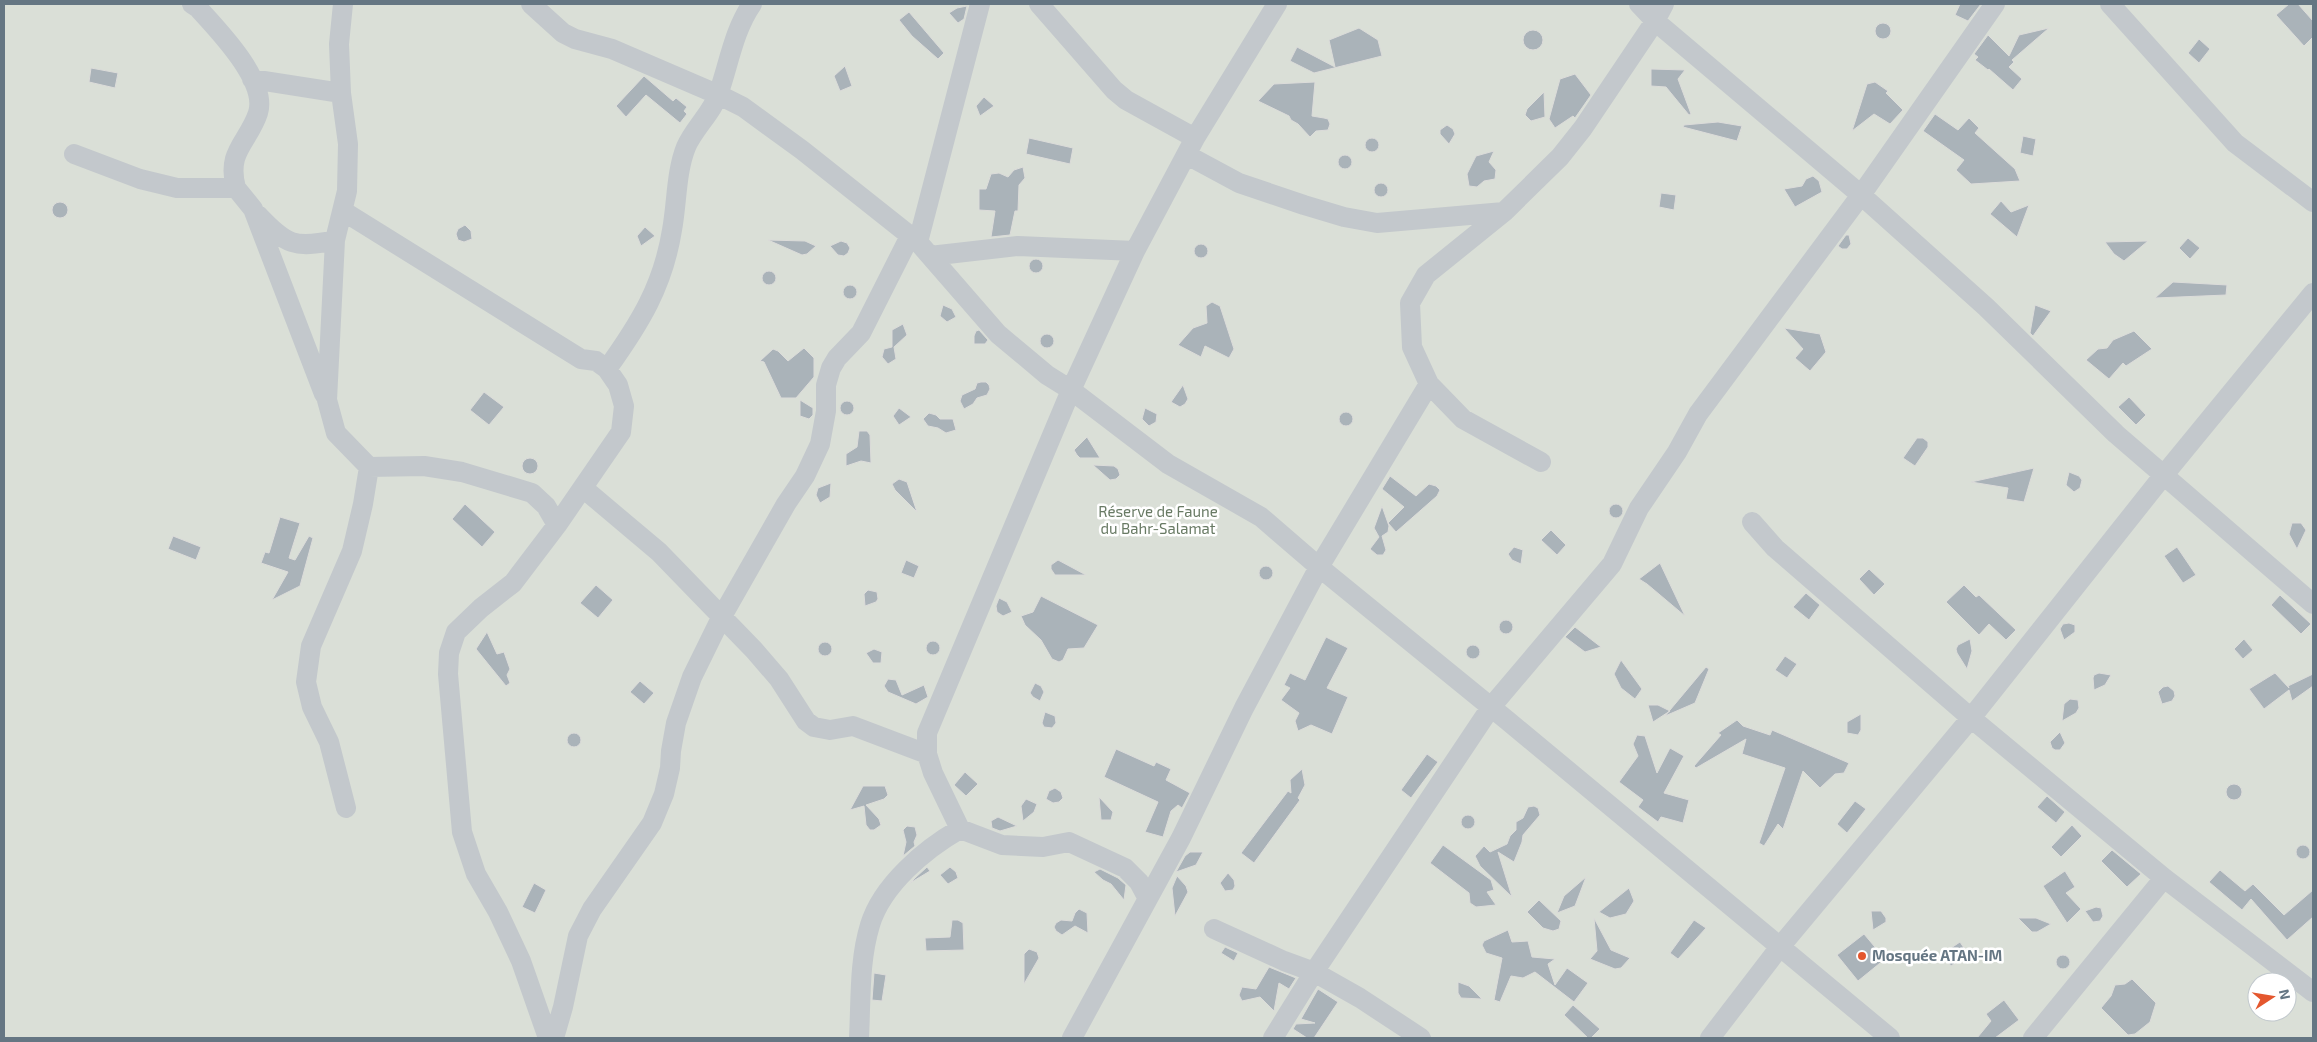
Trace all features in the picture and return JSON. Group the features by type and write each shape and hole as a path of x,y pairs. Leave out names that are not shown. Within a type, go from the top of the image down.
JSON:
{"street":[{"path":"192,4 198,8 237,51 252,80 258,102 258,112 235,158 232,172 236,188 253,209 280,236 295,245 316,244 335,240"},
{"path":"327,400 335,240 347,191 348,144 341,93 340,44 343,4"},
{"path":"531,4 564,33 574,39 612,49 719,95 743,107 802,150 919,245 998,334 1047,374 1168,464 1261,517 1319,567 1890,1038"},
{"path":"607,369 636,328 659,283 672,231 686,148 719,95 733,44 752,4"},
{"path":"554,1038 564,1007 578,936 592,908 652,823 664,794 670,768 676,722 692,677 721,618 786,504 805,476 820,444 826,411 826,385 831,368 837,358 861,333 919,245 980,4"},
{"path":"1039,4 1114,90 1239,182 1304,205 1352,218 1377,222 1504,212"},
{"path":"1147,897 1139,882 1125,868 1070,842 1043,847 1002,845 960,829 933,773 927,754 927,733 1071,390 1135,251 1191,147 1277,4"},
{"path":"1639,4 1660,12 1986,308 2116,434 2313,604"},
{"path":"1273,1038 1314,972 1491,707 1612,564 1639,508 1677,452 1698,414 1862,194 1996,4"},
{"path":"2110,4 2235,143 2313,202"},
{"path":"1541,462 1463,419 1429,384 1412,347 1410,304 1426,275 1504,212 1535,184 1572,143 1660,12"},
{"path":"252,80 341,93"},
{"path":"74,154 140,179 177,188 205,186 236,188"},
{"path":"253,209 327,400 336,433 369,467 424,466 462,472 532,493 546,506 557,524"},
{"path":"343,211 581,359 596,362 607,369 618,385 624,406 620,432 583,488 513,583 481,608 456,632 449,654 448,674 462,832 476,874 498,912 521,961 548,1038"},
{"path":"919,245 1018,246 1135,251"},
{"path":"1710,1038 1779,948 1971,718 2163,476 2313,293"},
{"path":"1072,1038 1147,897 1181,838 1244,708 1319,567 1429,384"},
{"path":"346,808 330,742 312,707 306,682 311,646 352,551 364,504 369,467"},
{"path":"583,488 659,552 754,650 779,679 806,721 814,727 830,730 853,726 927,754"},
{"path":"1752,522 1775,548 1971,718 2164,878 2313,992"},
{"path":"859,1038 862,965 870,924 878,907 904,870 944,838 960,829"},
{"path":"2033,1038 2164,878"},
{"path":"1214,929 1284,961 1314,972 1360,998 1422,1038"}],"green space":[{"name":"Réserve de Faune du Bahr-Salamat","path":"4,4 2313,4 2313,1038 4,1038"}],"building":[{"path":"1960,4 1981,4 1968,21 1955,15"},
{"path":"2289,4 2298,4 2313,21 2313,37 2304,46 2276,15"},
{"path":"967,6 964,19 958,23 949,13 957,8"},
{"path":"909,12 944,53 938,59 912,36 899,20"},
{"path":"1883,23 1891,31 1883,39 1875,31"},
{"path":"1359,28 1378,40 1382,56 1314,73 1290,61 1297,47 1335,67 1329,40"},
{"path":"2049,28 2012,60 2014,62 2009,67 2022,79 2013,90 1989,69 1975,60 1978,57 1974,54 1988,35 2009,56 2019,35"},
{"path":"1533,30 1540,33 1543,40 1540,47 1533,50 1526,47 1523,40 1526,33"},
{"path":"2199,39 2210,49 2199,63 2188,53"},
{"path":"845,66 852,86 840,91 834,76"},
{"path":"91,68 118,73 115,88 89,82"},
{"path":"1651,69 1685,70 1678,79 1691,114 1689,115 1666,87 1651,86"},
{"path":"1575,74 1591,95 1575,118 1573,116 1555,128 1549,119 1560,79"},
{"path":"644,76 673,101 676,98 687,107 684,111 687,114 680,123 646,95 626,117 616,106"},
{"path":"1315,82 1312,116 1328,119 1330,124 1328,130 1316,131 1310,137 1289,116 1258,101 1274,84"},
{"path":"1875,82 1888,91 1886,93 1903,110 1890,124 1874,114 1852,131 1867,84"},
{"path":"1544,92 1545,117 1531,121 1525,115 1527,109"},
{"path":"984,97 994,106 980,116 976,106"},
{"path":"1935,114 1958,130 1969,118 1979,128 1975,133 2015,169 2020,181 1971,184 1956,170 1964,160 1923,131"},
{"path":"1718,122 1742,126 1737,141 1683,127 1684,125"},
{"path":"1447,125 1453,129 1455,134 1449,144 1440,134 1440,130"},
{"path":"2023,136 2036,139 2033,156 2020,153"},
{"path":"1029,138 1073,148 1070,164 1026,154"},
{"path":"1369,138 1375,138 1379,145 1375,152 1369,152 1365,148 1365,142"},
{"path":"1494,151 1489,162 1496,170 1495,179 1484,181 1477,187 1469,186 1467,174 1476,156"},
{"path":"1342,155 1348,155 1352,162 1348,169 1342,169 1338,165 1338,159"},
{"path":"1023,167 1025,178 1019,185 1018,211 1015,211 1010,235 991,237 995,211 979,210 979,189 986,189 991,174 999,173 1008,177 1014,170"},
{"path":"1813,176 1819,181 1822,192 1795,207 1784,189 1802,186 1806,179"},
{"path":"1378,183 1384,183 1388,190 1384,197 1378,197 1374,193 1374,187"},
{"path":"1661,193 1676,195 1674,210 1659,207"},
{"path":"2001,201 2011,212 2029,205 2017,237 1990,214"},
{"path":"60,202 68,210 60,218 52,210"},
{"path":"465,225 471,231 472,239 464,242 458,240 456,234 458,229"},
{"path":"645,227 655,236 641,246 637,236"},
{"path":"1846,235 1849,235 1851,244 1847,249 1842,249 1838,246"},
{"path":"2188,238 2200,248 2190,259 2179,248"},
{"path":"768,240 805,241 816,246 807,254 802,255"},
{"path":"841,241 847,243 850,248 844,256 838,255 830,246"},
{"path":"2148,241 2124,261 2114,254 2105,242"},
{"path":"1198,244 1204,244 1208,251 1204,258 1198,258 1194,254 1194,248"},
{"path":"1033,259 1039,259 1043,266 1039,273 1033,273 1029,269 1029,263"},
{"path":"766,271 772,271 776,278 772,285 766,285 762,281 762,275"},
{"path":"2173,282 2227,285 2226,295 2155,298"},
{"path":"847,285 853,285 857,292 853,299 847,299 843,295 843,289"},
{"path":"1212,302 1220,306 1234,349 1229,358 1205,346 1201,357 1178,345 1193,328 1207,323 1206,306"},
{"path":"943,305 952,309 956,317 947,322 940,316"},
{"path":"2035,305 2051,311 2033,336 2030,333"},
{"path":"903,324 907,335 894,347 896,359 888,364 882,357 884,349 892,347 892,330"},
{"path":"1784,328 1820,334 1826,352 1810,371 1795,358 1803,349"},
{"path":"979,330 988,340 985,344 974,344 974,336 976,331"},
{"path":"2134,331 2152,349 2126,366 2123,363 2109,379 2086,360 2098,349 2107,348 2113,340"},
{"path":"1044,334 1050,334 1054,341 1050,348 1044,348 1040,344 1040,338"},
{"path":"804,348 814,358 814,377 796,398 781,398 764,362 760,361 773,349 778,351 788,361"},
{"path":"986,382 989,385 990,389 987,395 977,398 973,404 964,409 960,401 962,395 975,389 977,383"},
{"path":"1183,385 1188,399 1180,407 1171,402"},
{"path":"484,392 504,407 489,425 470,410"},
{"path":"2129,397 2146,415 2136,425 2118,407"},
{"path":"800,400 813,408 813,415 809,419 800,416"},
{"path":"844,401 850,401 854,408 850,415 844,415 840,411 840,405"},
{"path":"899,408 911,417 899,425 893,416"},
{"path":"1145,408 1157,414 1156,422 1149,426 1142,419"},
{"path":"1343,412 1349,412 1353,419 1349,426 1343,426 1339,422 1339,416"},
{"path":"929,413 936,415 940,419 953,419 956,430 946,433 938,428 928,426 923,419"},
{"path":"859,431 867,431 870,435 871,463 861,461 846,466 846,454 857,447"},
{"path":"1087,437 1100,458 1080,458 1077,455 1074,450"},
{"path":"1917,438 1923,438 1928,442 1928,447 1915,466 1903,458"},
{"path":"530,458 538,466 530,474 522,466"},
{"path":"1093,465 1114,466 1118,469 1120,475 1116,479 1110,480"},
{"path":"2034,468 2024,502 2006,499 2008,488 1971,482"},
{"path":"2069,472 2079,476 2082,480 2080,488 2074,492 2066,485"},
{"path":"1390,476 1416,496 1429,484 1436,486 1440,490 1437,496 1396,532 1388,523 1404,507 1382,489"},
{"path":"899,479 907,482 917,512 895,490 892,484"},
{"path":"831,483 830,497 820,503 816,495 818,488"},
{"path":"465,504 495,532 482,547 452,519"},
{"path":"1613,504 1619,504 1623,511 1619,518 1613,518 1609,514 1609,508"},
{"path":"1382,506 1389,526 1388,532 1382,536 1386,550 1383,555 1377,555 1370,549 1379,537 1374,528"},
{"path":"280,517 300,523 289,558 295,560 309,536 313,538 300,586 272,600 288,572 261,563 265,552 269,553"},
{"path":"2292,523 2301,523 2306,530 2297,549 2289,534"},
{"path":"1551,530 1566,545 1557,555 1541,540"},
{"path":"173,536 201,547 196,560 168,549"},
{"path":"1514,547 1523,550 1521,564 1512,560 1508,554"},
{"path":"2177,547 2196,575 2183,583 2164,556"},
{"path":"906,560 919,566 914,578 901,573"},
{"path":"1058,560 1086,575 1055,575 1051,565"},
{"path":"1660,563 1685,616 1639,579"},
{"path":"1263,566 1269,566 1273,573 1269,580 1263,580 1259,576 1259,570"},
{"path":"1869,569 1885,584 1874,595 1859,579"},
{"path":"596,585 613,600 598,618 580,603"},
{"path":"1964,585 1976,597 1979,595 2016,630 2006,640 1989,624 1979,635 1946,602"},
{"path":"868,590 877,592 878,599 876,602 865,606 864,594"},
{"path":"1806,593 1820,605 1809,620 1793,607"},
{"path":"2280,595 2311,624 2301,634 2271,605"},
{"path":"1041,596 1098,625 1084,648 1068,649 1063,660 1059,662 1052,659 1041,640 1025,625 1021,616 1033,612"},
{"path":"999,598 1007,602 1012,612 1003,616 997,612 996,606"},
{"path":"1503,620 1509,620 1513,627 1509,634 1503,634 1499,630 1499,624"},
{"path":"2063,624 2075,625 2075,632 2064,640 2060,629"},
{"path":"1575,627 1601,647 1585,652 1565,637"},
{"path":"487,632 497,654 504,652 510,669 507,675 510,683 506,686 476,649"},
{"path":"1326,637 1348,648 1327,688 1348,697 1332,734 1311,725 1298,731 1295,721 1299,713 1281,700 1290,688 1284,685 1290,673 1305,680"},
{"path":"1970,639 1972,651 1967,669 1956,649 1958,645"},
{"path":"2244,639 2253,650 2243,659 2234,649"},
{"path":"930,641 936,641 940,648 936,655 930,655 926,651 926,645"},
{"path":"822,642 828,642 832,649 828,656 822,656 818,652 818,646"},
{"path":"1470,645 1476,645 1480,652 1476,659 1470,659 1466,655 1466,649"},
{"path":"874,649 882,652 881,663 873,663 866,653"},
{"path":"1785,656 1797,664 1787,678 1775,670"},
{"path":"1621,660 1642,689 1635,699 1621,688 1614,674"},
{"path":"1706,667 1709,669 1695,703 1665,716"},
{"path":"2099,673 2111,675 2105,685 2094,690 2093,678 2094,675"},
{"path":"2275,673 2289,688 2288,686 2313,674 2313,686 2292,701 2289,690 2264,709 2249,689"},
{"path":"888,679 896,680 902,695 924,685 928,697 916,704 888,692 884,686"},
{"path":"640,681 654,693 644,704 630,692"},
{"path":"1035,683 1041,686 1044,692 1040,701 1030,693"},
{"path":"2168,686 2174,691 2175,696 2172,701 2162,704 2158,692 2163,687"},
{"path":"2070,699 2078,700 2079,708 2076,713 2062,721 2064,704"},
{"path":"1648,705 1658,705 1670,711 1653,722"},
{"path":"1045,712 1055,716 1056,723 1052,728 1044,727 1042,723"},
{"path":"1861,714 1861,730 1858,735 1847,733 1847,722"},
{"path":"1737,720 1743,726 1770,735 1772,730 1849,763 1844,773 1835,774 1820,788 1803,771 1783,829 1778,824 1764,846 1759,843 1785,768 1742,754 1746,739 1696,768 1694,766 1721,735 1718,733"},
{"path":"2060,732 2065,743 2060,750 2055,750 2050,742"},
{"path":"571,733 577,733 581,740 577,747 571,747 567,743 567,737"},
{"path":"1637,735 1645,736 1657,773 1670,748 1684,756 1664,793 1689,800 1683,823 1661,817 1658,822 1638,807 1643,800 1619,782 1638,756 1633,744"},
{"path":"1116,749 1154,766 1156,762 1171,769 1166,780 1190,793 1182,808 1178,805 1171,811 1163,837 1145,832 1158,802 1104,777"},
{"path":"1427,754 1438,762 1411,798 1401,790"},
{"path":"1302,769 1305,785 1298,798 1300,800 1254,863 1241,853 1288,791 1291,793 1290,780"},
{"path":"965,772 978,784 966,796 954,785"},
{"path":"2234,784 2242,792 2234,800 2226,792"},
{"path":"863,786 885,786 888,795 884,799 866,805 879,819 881,825 874,830 870,830 866,825 864,806 850,810"},
{"path":"1055,788 1061,792 1063,798 1059,802 1053,803 1046,799 1049,791"},
{"path":"2047,796 2065,812 2056,823 2037,807"},
{"path":"1099,797 1113,812 1111,820 1101,820"},
{"path":"1026,799 1037,804 1034,812 1023,821 1021,806"},
{"path":"1855,801 1866,809 1847,833 1837,824"},
{"path":"1534,806 1538,808 1540,815 1523,835 1514,862 1498,852 1512,897 1480,866 1475,856 1484,846 1490,852 1507,844 1510,836 1516,830 1516,822 1523,818 1528,807"},
{"path":"1465,815 1471,815 1475,822 1471,829 1465,829 1461,825 1461,819"},
{"path":"998,817 1017,826 1000,831 992,828 991,821"},
{"path":"2072,825 2082,836 2061,857 2051,847"},
{"path":"907,826 915,827 917,835 914,842 915,846 903,856 906,842 903,830"},
{"path":"1443,845 1491,880 1494,890 1487,892 1496,905 1476,907 1470,903 1469,893 1430,863"},
{"path":"2300,845 2306,845 2310,852 2306,859 2300,859 2296,855 2296,849"},
{"path":"2112,850 2141,874 2127,887 2101,861"},
{"path":"1190,852 1203,852 1196,865 1176,872 1185,856"},
{"path":"927,867 930,871 910,883 915,878"},
{"path":"950,867 956,872 958,878 948,884 940,875"},
{"path":"1100,869 1118,878 1126,885 1124,900 1111,884 1094,872"},
{"path":"2220,870 2245,891 2253,884 2284,915 2313,890 2313,917 2287,940 2251,899 2242,910 2209,882"},
{"path":"2065,871 2075,887 2066,893 2081,909 2067,923 2043,886"},
{"path":"1228,873 1234,880 1235,886 1233,890 1225,891 1220,883"},
{"path":"1177,876 1186,886 1188,892 1175,916 1172,888"},
{"path":"1586,877 1575,906 1557,913 1564,896"},
{"path":"534,883 546,890 535,913 522,907"},
{"path":"1629,888 1634,901 1626,914 1610,918 1599,912"},
{"path":"1539,900 1561,921 1559,929 1553,931 1543,928 1527,912"},
{"path":"2096,907 2101,908 2103,916 2100,921 2093,922 2085,911"},
{"path":"1079,909 1087,913 1088,933 1075,926 1062,935 1056,931 1054,927 1056,923 1061,920 1072,921"},
{"path":"1871,911 1881,911 1886,918 1886,922 1873,930"},
{"path":"1594,918 1611,950 1630,958 1621,968 1615,969 1590,959 1597,951"},
{"path":"2018,918 2036,918 2051,924 2037,932 2032,932"},
{"path":"952,920 958,920 963,923 964,950 926,951 925,938 950,937"},
{"path":"1694,920 1706,928 1678,959 1670,953"},
{"path":"1508,930 1512,942 1528,941 1532,957 1555,959 1548,964 1555,985 1567,968 1588,983 1574,1002 1535,972 1523,978 1511,976 1500,1002 1494,1000 1502,958 1486,953 1482,945 1484,941"},
{"path":"1864,934 1885,959 1858,981 1837,955"},
{"path":"1960,942 1968,954 1951,966 1942,954"},
{"path":"1225,947 1238,953 1234,961 1221,953"},
{"path":"1029,949 1037,952 1039,958 1024,984 1024,954"},
{"path":"2060,955 2066,955 2070,962 2066,969 2060,969 2056,965 2056,959"},
{"path":"1269,967 1296,978 1289,989 1279,983 1274,1011 1260,997 1242,1001 1239,995 1242,987 1256,989"},
{"path":"874,973 886,975 882,1001 872,1000"},
{"path":"2132,979 2156,1003 2150,1022 2135,1034 2128,1035 2101,1008 2111,996 2115,985 2125,984"},
{"path":"1458,982 1469,986 1482,999 1461,998 1458,993"},
{"path":"1318,989 1338,1002 1314,1038 1307,1038 1293,1029 1296,1024 1315,1023 1301,1019"},
{"path":"2004,1000 2019,1020 1995,1038 1977,1038 1991,1021 1986,1014"},
{"path":"1573,1005 1600,1029 1591,1038 1588,1038 1564,1015"}],"place":[{"name":"Mosquée ATAN-IM","path":"1862,956"}]}
